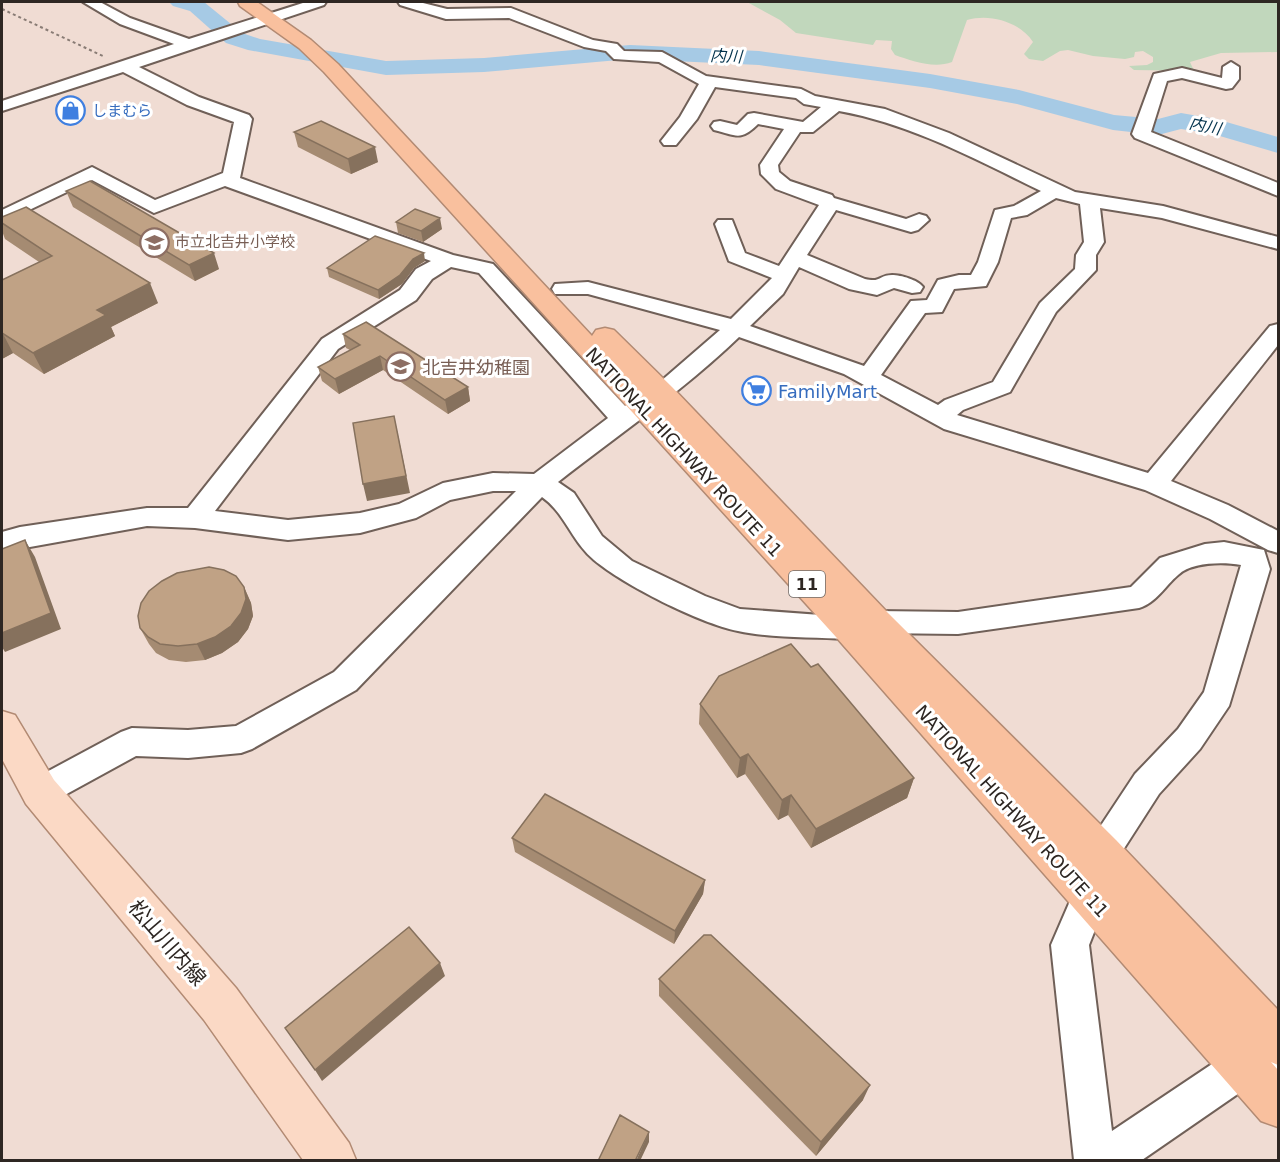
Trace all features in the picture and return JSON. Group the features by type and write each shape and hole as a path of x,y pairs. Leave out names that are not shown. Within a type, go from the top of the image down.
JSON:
{"highway":[{"name":"NATIONAL HIGHWAY ROUTE 11","path":"246,2 273,11 338,62 563,289 598,329 642,406"},
{"name":"NATIONAL HIGHWAY ROUTE 11","path":"273,11 305,44 338,62 642,406 862,625 1102,853 1278,1042"},
{"name":"NATIONAL HIGHWAY ROUTE 11","path":"862,625 1090,897 1278,1104"}],"main road":[{"name":"松山川内線","path":"2,726 40,792 220,1004 332,1161"}],"street":[{"path":"90,2 125,21 187,44"},
{"path":"2,106 235,28 273,11 319,2"},
{"path":"405,2 446,14 511,13 616,52 662,57 702,80 801,94 810,100 879,113 943,137 1070,197 1163,212 1278,243"},
{"path":"2,217 92,173 154,207 232,176 243,119 193,101 123,65"},
{"path":"1231,67 1231,79 1226,84 1182,73 1160,78 1141,134 1278,190"},
{"path":"670,141 688,119 710,81"},
{"path":"720,126 741,131 754,118 807,128 836,104"},
{"path":"795,126 770,165 770,174 783,185 806,191 825,199 828,203 840,204 903,225 911,226 919,220"},
{"path":"225,179 448,260 486,268 642,406"},
{"path":"868,377 919,306 934,307 946,285 953,282 978,280 988,262 1002,214 1020,211 1054,191"},
{"path":"940,416 954,405 1002,387 1048,308 1085,270 1086,255 1094,242 1089,200"},
{"path":"40,792 132,742 188,744 241,739 345,681 540,483 642,406 734,328 775,289 828,203"},
{"path":"725,224 736,257 789,267 877,289 892,281 912,287"},
{"path":"195,518 330,344 408,295 424,274 448,260"},
{"path":"563,289 588,288 707,318 852,369 953,423 1154,484 1219,512 1271,544"},
{"path":"1154,484 1278,331"},
{"path":"2,542 20,537 147,518 195,518 288,530 360,523 407,511 443,492 493,482 540,483 565,500 592,543 622,568 695,604 738,620 862,625 958,623 1139,597 1170,565 1205,554 1271,544"},
{"path":"1102,853 1147,784 1189,739 1218,697 1256,569 1271,544"},
{"path":"1090,897 1070,945 1095,1161"},
{"path":"1106,1161 1244,1066 1278,1048"}],"path":[{"path":"2,9 123,65"}],"green space":[{"path":"747,2 1278,2 1278,52 1221,53 1190,62 1194,71 1134,70 1129,66 1147,65 1153,62 1153,57 1143,51 1135,52 1134,57 1125,59 1093,56 1068,50 1060,51 1043,61 1029,59 1024,54 1033,42 1020,29 1004,21 976,18 967,20 952,62 938,65 916,62 895,55 891,49 892,41 876,40 873,45 796,33 780,20"}],"building":[{"path":"321,121 375,147 348,159 294,132"},
{"path":"90,181 214,253 189,265 66,191"},
{"path":"26,207 150,283 97,310 106,315 33,353 2,333 2,280 52,256 2,223 2,217"},
{"path":"415,209 440,218 421,231 396,222"},
{"path":"375,236 424,253 413,259 400,275 378,290 327,268"},
{"path":"366,322 468,387 445,400 380,356 335,379 318,367 360,345 343,334"},
{"path":"394,416 406,476 363,484 353,423"},
{"path":"25,540 51,613 2,633 2,549"},
{"path":"209,567 224,570 236,576 244,587 246,599 241,613 231,626 215,637 197,644 178,646 160,644 148,637 140,628 138,616 141,603 149,591 177,573"},
{"path":"791,644 811,667 818,664 914,778 816,829 791,795 782,800 748,754 740,758 700,704 719,676"},
{"path":"545,794 705,880 675,931 512,838"},
{"path":"409,927 440,963 315,1070 285,1028"},
{"path":"704,935 711,935 870,1085 821,1142 659,979"},
{"path":"620,1115 649,1132 636,1159 639,1161 598,1161"}],"waterway":[{"name":"内川","path":"180,2 197,6 234,38 256,45 386,68 484,65 630,52 759,58 930,81 1019,97 1113,122 1158,127 1181,121 1216,127 1278,145"}],"place":[{"name":"しまむら","path":"71,111"},
{"name":"市立北吉井小学校","path":"154,242"},
{"name":"北吉井幼稚園","path":"401,367"},
{"name":"FamilyMart","path":"757,391"}]}
